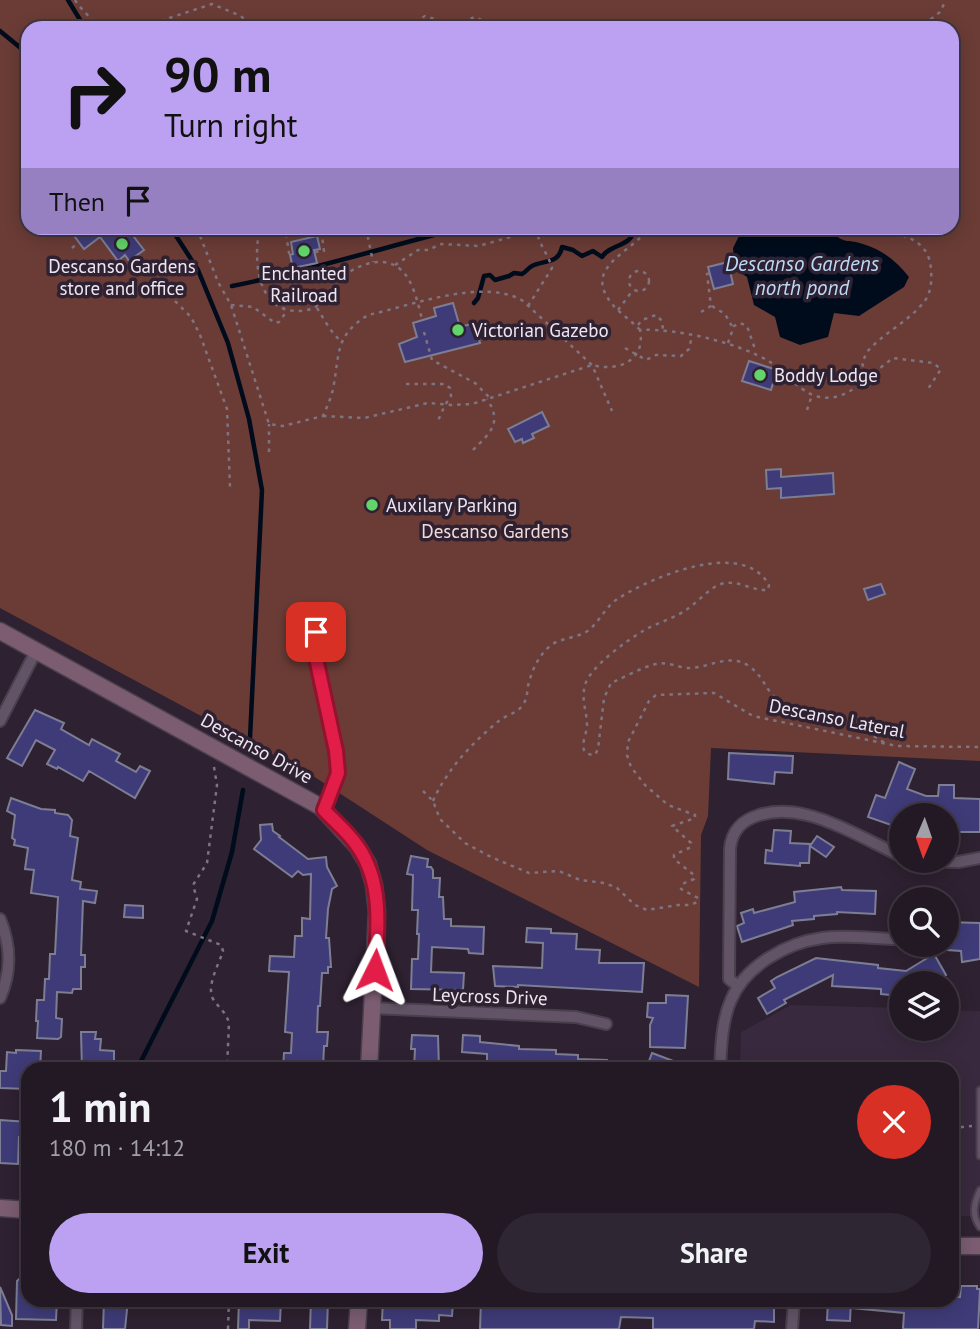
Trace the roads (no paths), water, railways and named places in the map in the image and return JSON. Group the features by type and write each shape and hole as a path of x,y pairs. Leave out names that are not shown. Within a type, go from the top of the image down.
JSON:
{"street":[{"name":"Descanso Drive","path":"0,631 278,782 324,810 357,846 368,864 377,912 369,1062"},
{"path":"0,721 36,651"},
{"path":"738,986 729,979 730,849 734,831 740,824 759,814 784,812 809,815 889,851"},
{"path":"959,863 980,858"},
{"path":"0,919 7,936 9,951 8,968 0,998"},
{"path":"721,1062 726,1013 738,986 769,957 802,943 829,937 889,939"},
{"name":"Leycross Drive","path":"372,1008 576,1017 606,1024"},
{"path":"0,1208 21,1210"},
{"path":"959,1246 980,1246"},
{"path":"76,1329 77,1307"},
{"path":"357,1329 359,1307"},
{"path":"792,1329 794,1307"}],"lane":[{"path":"324,810 338,773 336,751 313,644 316,632 328,621"},
{"path":"980,1090 980,1156"},
{"path":"980,1190 974,1213 974,1219 980,1227"}],"water":[{"name":"Descanso Gardens north pond","path":"740,235 835,235 842,240 873,247 895,262 909,277 904,287 859,316 834,313 828,337 800,345 780,337 775,317 754,305 747,277 735,269 733,248"}],"waterway":[{"path":"68,0 81,21"},
{"path":"0,31 21,48"},
{"path":"176,235 198,270 228,343 249,419 262,490 250,738"},
{"path":"232,286 435,235"},
{"path":"474,303 484,276 490,275 495,280 514,273 522,274 532,266 554,259 562,247 582,256 593,251 602,257 632,235"},
{"path":"141,1062 212,921 232,852 243,790"}],"place":[{"name":"Descanso Gardens store and office","path":"122,244"},
{"name":"Enchanted Railroad","path":"304,251"},
{"name":"Victorian Gazebo","path":"458,330"},
{"name":"Boddy Lodge","path":"760,375"},
{"name":"Auxilary Parking","path":"372,505"}],"park label":[{"name":"Descanso Gardens","path":"495,531"}]}
